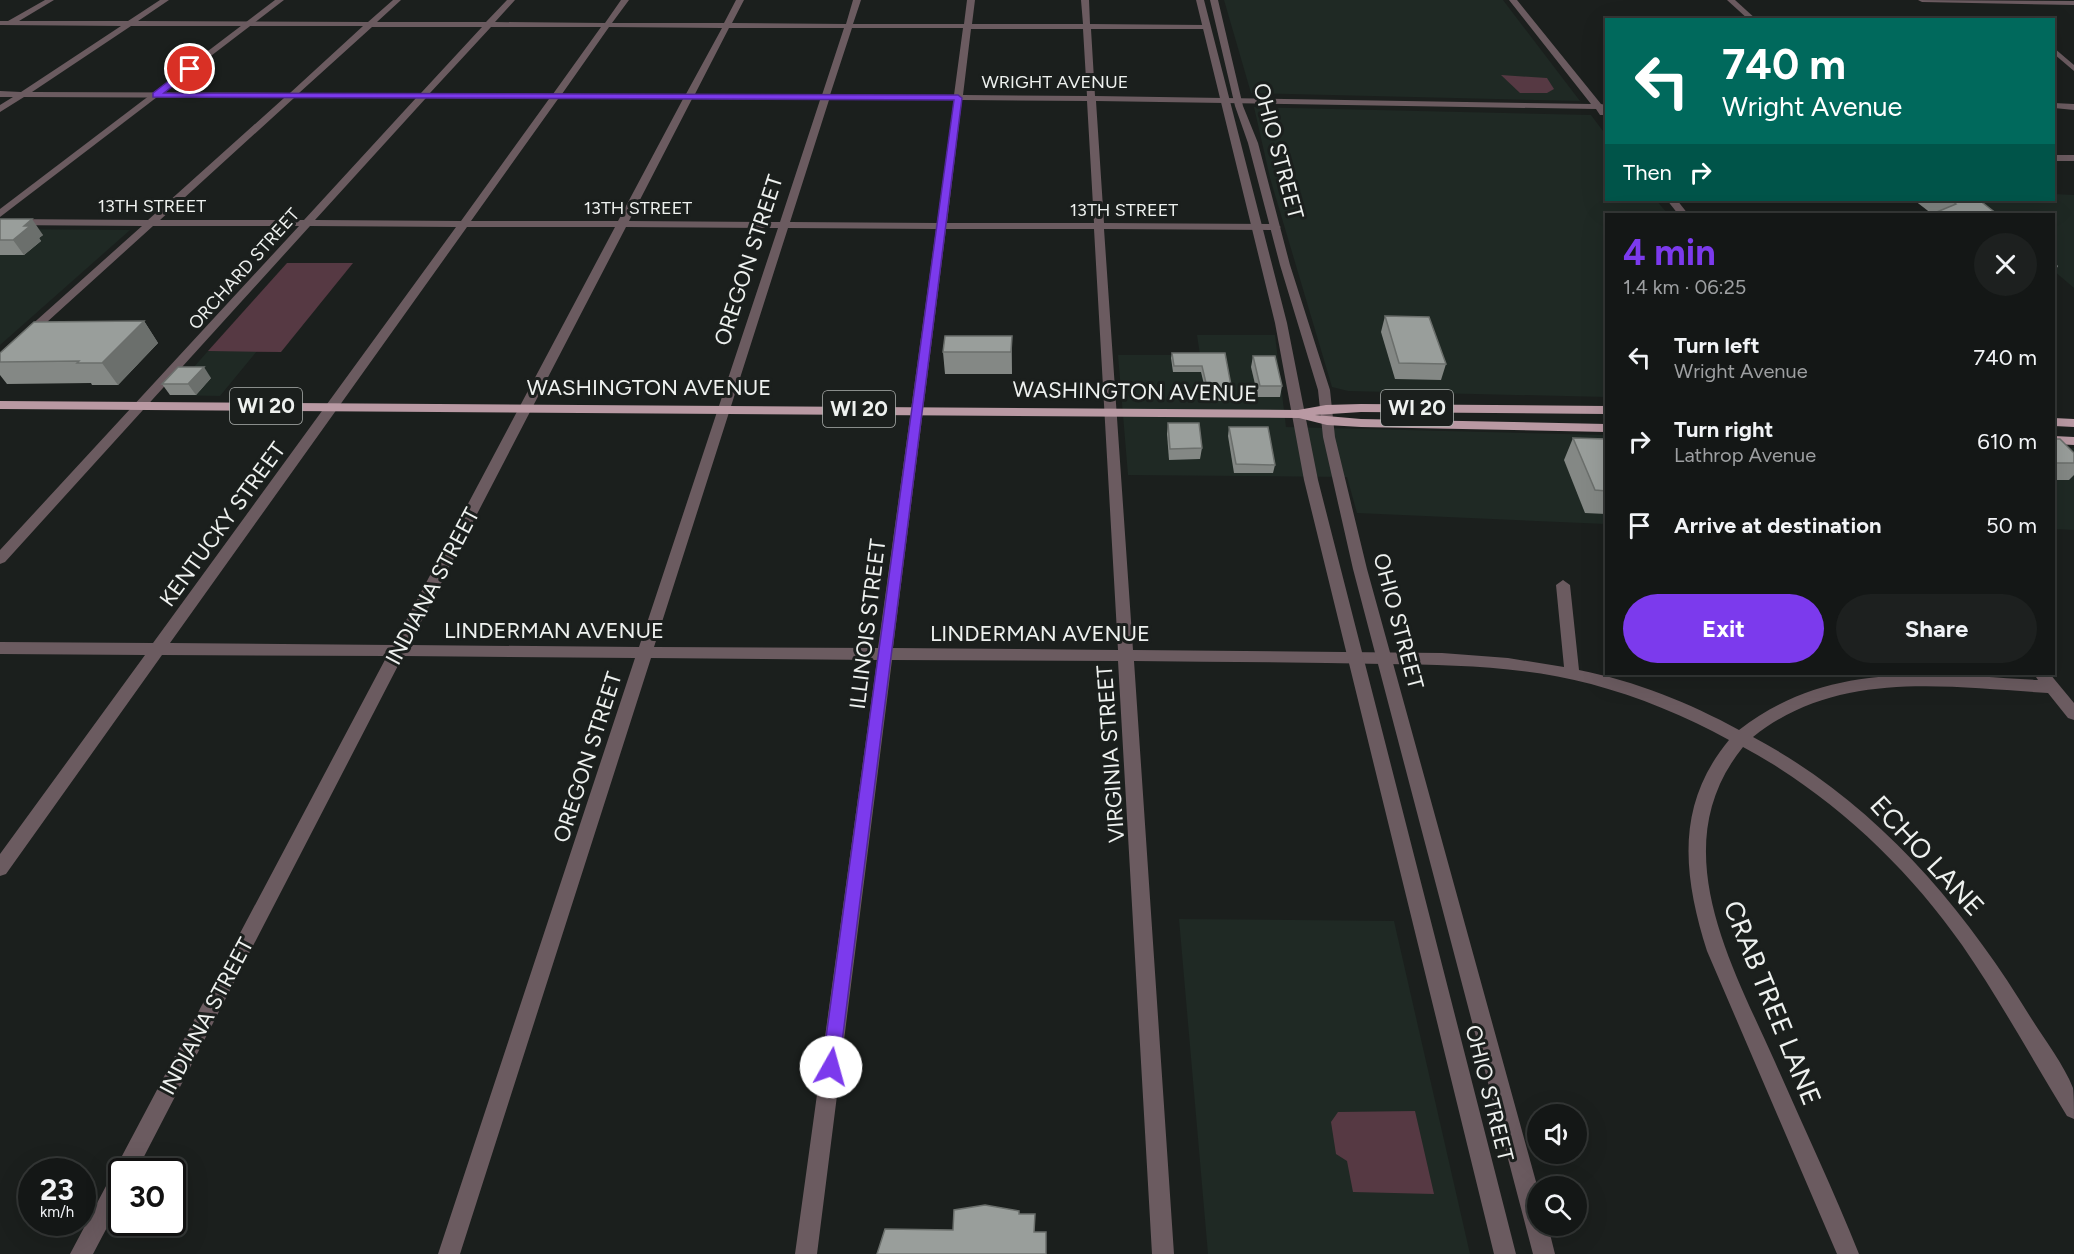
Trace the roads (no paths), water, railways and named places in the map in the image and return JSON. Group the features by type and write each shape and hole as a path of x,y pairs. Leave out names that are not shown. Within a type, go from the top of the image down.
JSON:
{"main road":[{"name":"WASHINGTON AVENUE","path":"0,405 1298,414 1491,427 1605,428"},
{"name":"WASHINGTON AVENUE","path":"1326,415 1605,413"},
{"path":"1491,427 1497,420 1549,419 1605,413"},
{"path":"1569,428 1605,413"},
{"path":"2055,422 2074,423"}],"street":[{"path":"0,30 50,0"},
{"path":"0,109 165,0"},
{"path":"0,214 280,0"},
{"path":"0,358 397,0"},
{"name":"ORCHARD STREET","path":"0,559 511,0"},
{"name":"KENTUCKY STREET","path":"0,868 625,0"},
{"name":"INDIANA STREET","path":"131,1158 740,0"},
{"name":"OREGON STREET","path":"449,1254 856,0"},
{"name":"ILLINOIS STREET","path":"806,1254 971,0"},
{"name":"VIRGINIA STREET","path":"1085,0 1163,1254"},
{"name":"OHIO STREET","path":"1200,0 1285,339 1311,480 1505,1254"},
{"name":"OHIO STREET","path":"1214,0 1285,265 1324,390 1326,415 1345,508 1383,658 1544,1254"},
{"path":"1513,0 1602,107"},
{"path":"1731,0 1752,18"},
{"path":"1922,0 2074,3"},
{"path":"0,23 1206,27"},
{"path":"2055,51 2074,69"},
{"path":"1214,57 1230,60"},
{"name":"WRIGHT AVENUE","path":"0,94 1239,99 1602,107"},
{"path":"2055,106 2074,107"},
{"path":"2055,158 2074,158"},
{"path":"1672,201 1682,213"},
{"name":"13TH STREET","path":"0,222 1276,227"},
{"path":"2063,440 2074,454"},
{"path":"1563,585 1572,674"},
{"name":"LINDERMAN AVENUE","path":"0,648 1356,657 1499,663 1572,674 1653,698 1740,738"},
{"path":"2043,675 2074,714"},
{"path":"1740,738 1764,717 1782,707 1851,679 2053,687"},
{"name":"ECHO LANE","path":"1740,738 1778,760 1839,804 1890,848 1924,883 1973,945 2074,1109"},
{"name":"CRAB TREE LANE","path":"1740,738 1721,760 1704,797 1696,842 1700,893 1716,951 1848,1254"},
{"path":"81,1254 108,1203"}]}
